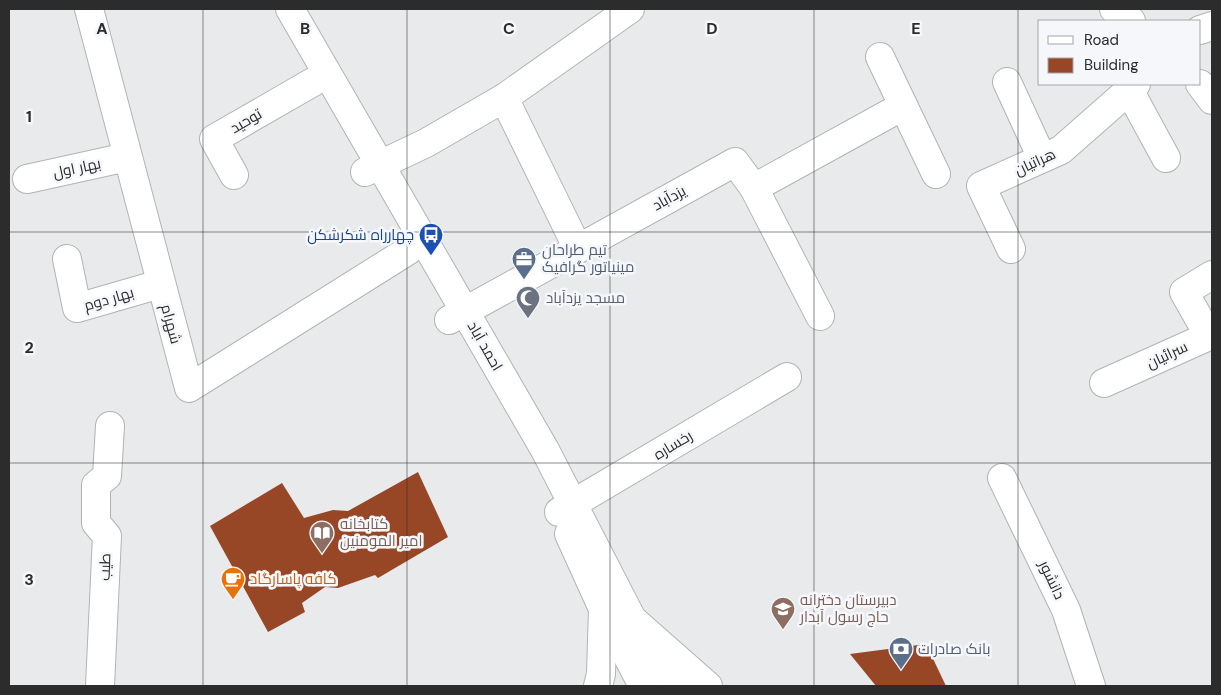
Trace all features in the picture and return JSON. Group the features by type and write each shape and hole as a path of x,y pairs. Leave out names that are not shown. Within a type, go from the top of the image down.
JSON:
{"street":[{"name":"شهرام","path":"89,9 188,388 409,250"},
{"name":"احمد آباد","path":"271,9 313,82 373,168 409,250 457,315"},
{"name":"احمد آباد","path":"290,9 373,168 566,508 674,686"},
{"path":"373,168 426,143 504,98 630,9"},
{"path":"1114,9 1130,20"},
{"path":"880,57 936,174"},
{"name":"توحید","path":"234,175 214,140 313,82"},
{"path":"1007,82 1042,158"},
{"path":"1201,85 1212,100"},
{"path":"1132,87 1166,158"},
{"name":"هراتیان","path":"1011,249 982,186 1061,150 1132,87"},
{"path":"504,98 578,249"},
{"path":"754,188 903,106"},
{"name":"بهار اول","path":"27,179 127,157"},
{"name":"یزدآباد","path":"457,315 735,162 754,188 820,316"},
{"name":"بهار دوم","path":"67,259 77,308 160,284"},
{"name":"سرائیان","path":"1104,383 1209,336 1184,292 1212,276"},
{"name":"رخساره","path":"566,508 787,377"},
{"name":"طیب","path":"100,686 107,536 96,523 96,485 107,476 110,426"},
{"name":"دانشور","path":"1002,478 1066,610 1091,686"},
{"name":"احمد آباد","path":"566,508 603,609 643,686"},
{"path":"598,686 601,674 603,609"},
{"path":"632,619 708,686"}],"building":[{"name":"کتابخانه امیر المومنین","path":"418,472 448,537 378,578 375,575 338,588 325,587 302,603 305,612 268,632 210,526 282,483 304,518 333,510 348,511"},
{"name":"بانک صادرات","path":"926,644 946,686 876,686 850,654"}],"place":[{"name":"چهارراه شکرشکن","path":"431,256"},
{"name":"تیم طراحان مینیاتور گرافیک","path":"524,280"},
{"name":"مسجد یزدآباد","path":"528,319"},
{"name":"کتابخانه امیر المومنین","path":"322,554"},
{"name":"کافه پاسارگاد","path":"233,600"},
{"name":"دبیرستان دخترانه حاج رسول آبدار","path":"783,630"},
{"name":"بانک صادرات","path":"901,670"}]}
